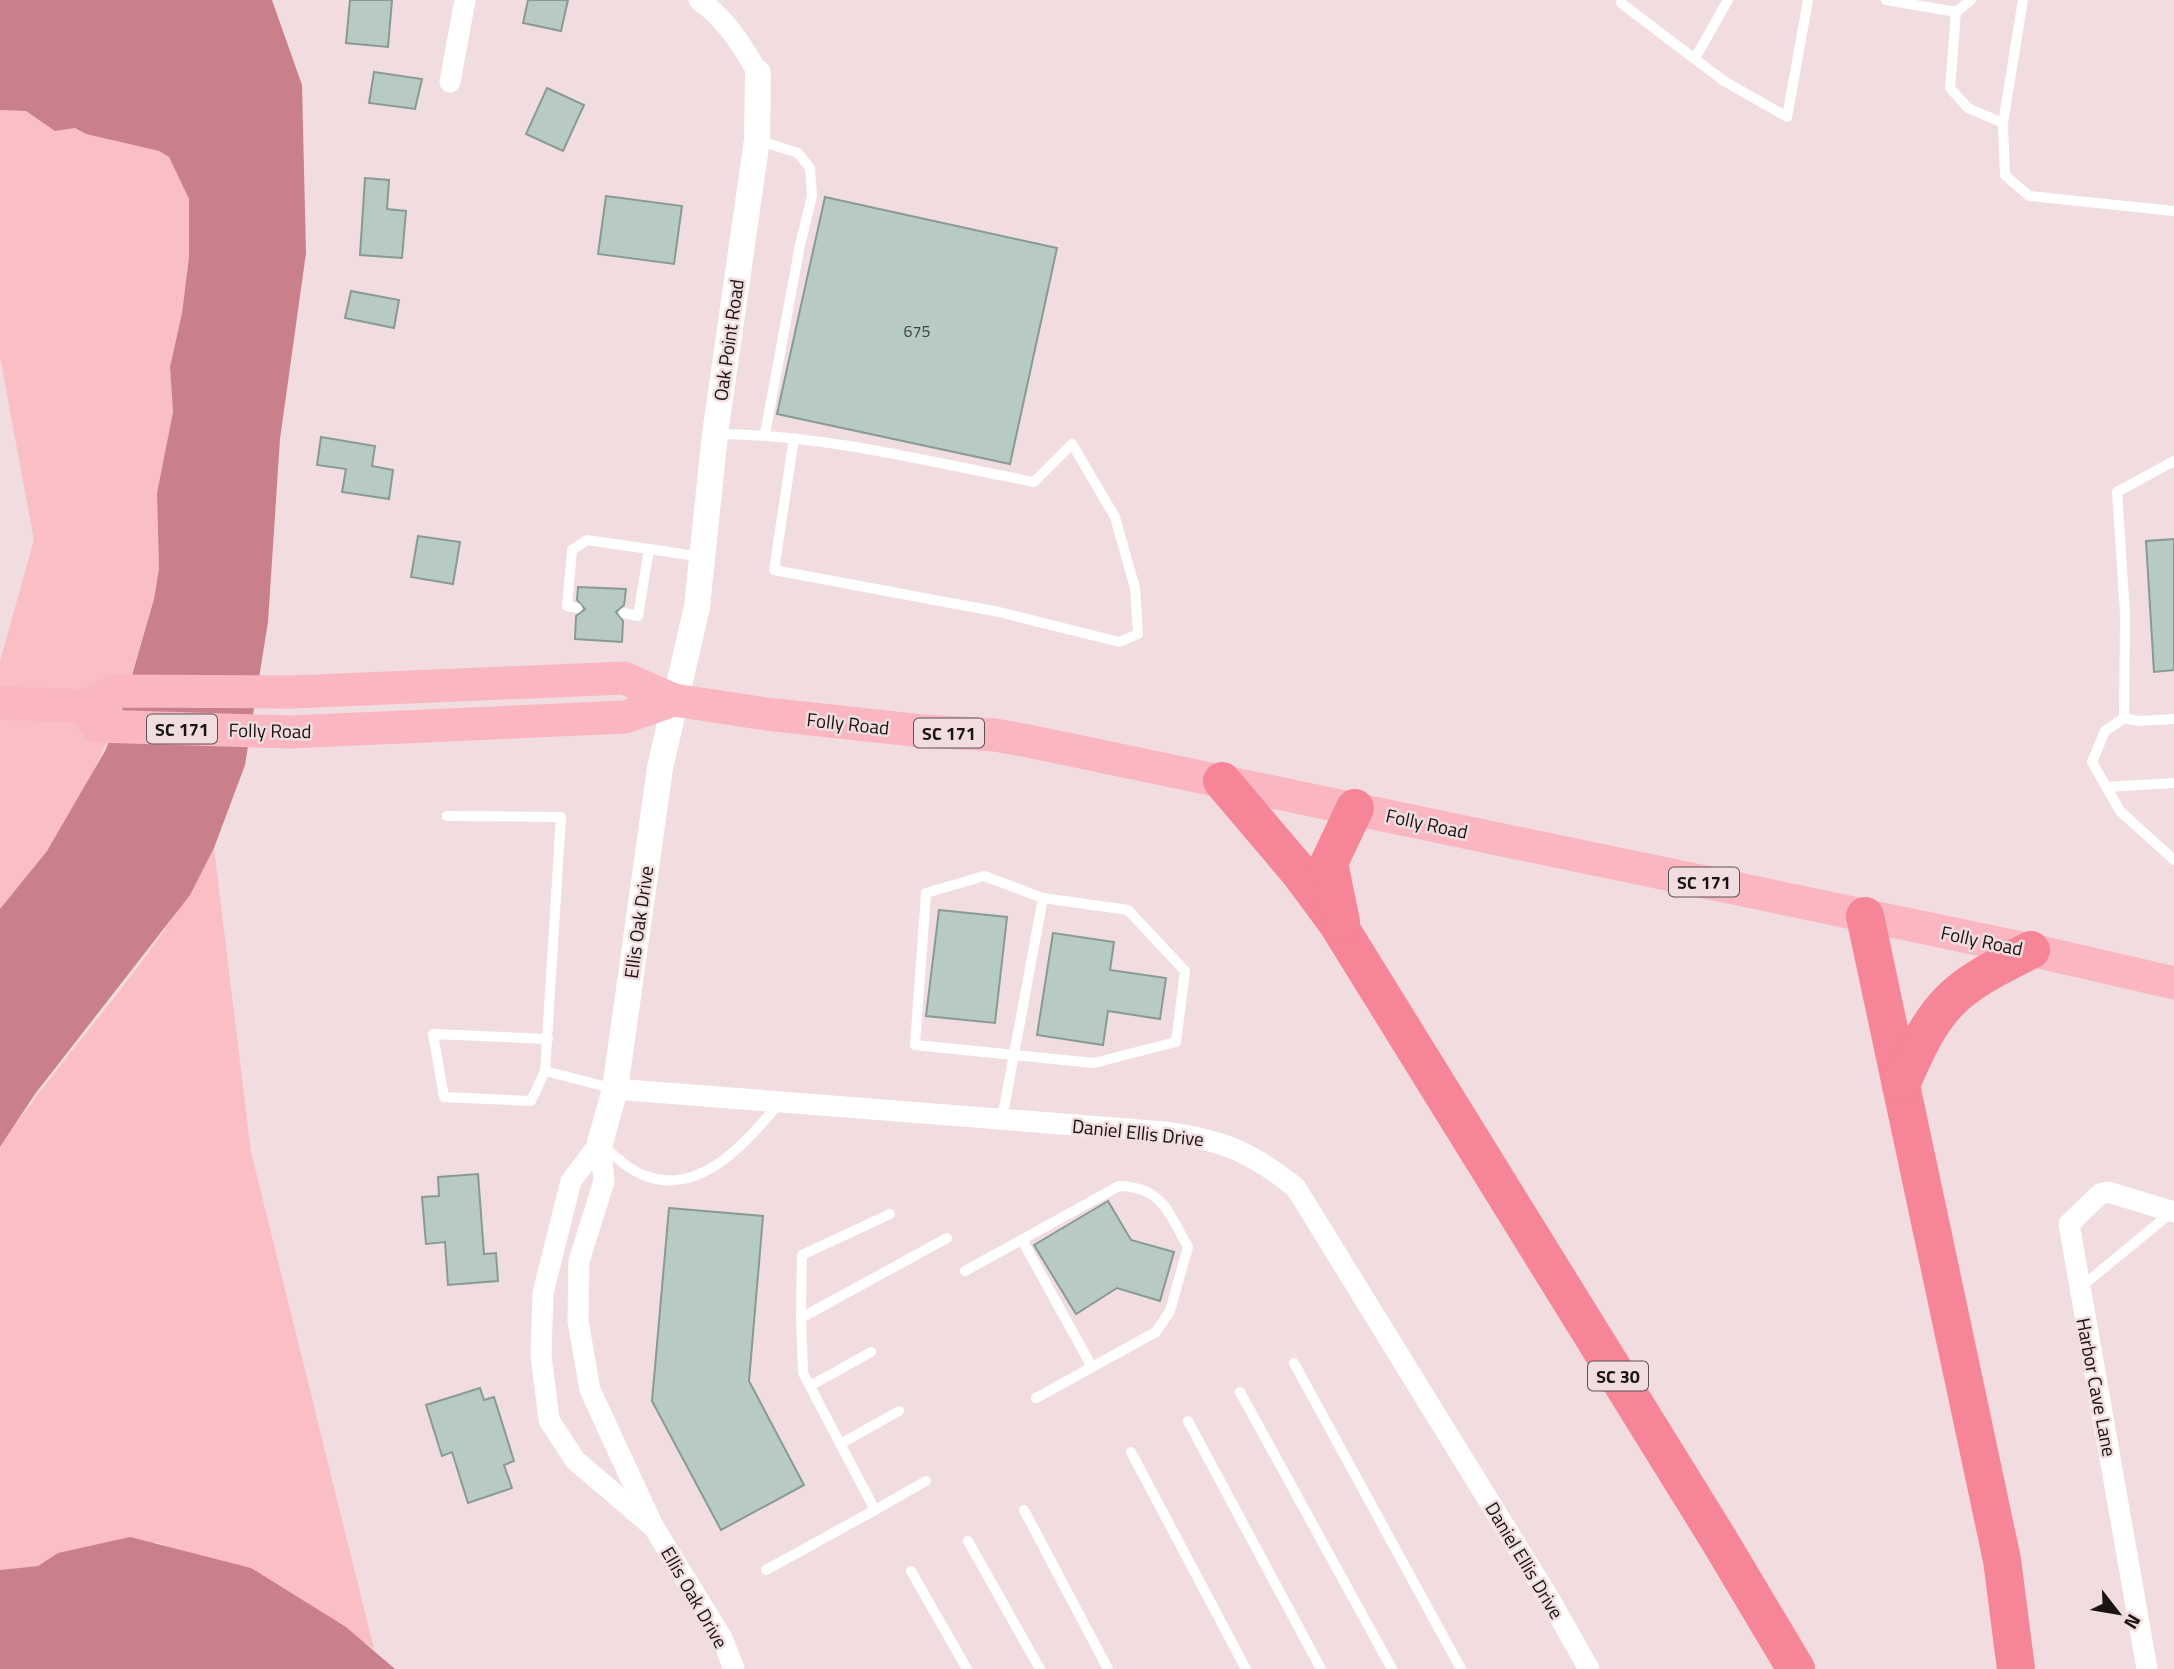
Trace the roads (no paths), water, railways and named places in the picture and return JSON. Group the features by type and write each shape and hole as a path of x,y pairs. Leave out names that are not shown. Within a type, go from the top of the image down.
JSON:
{"highway":[{"name":"SC 30","path":"1223,782 1300,873 1343,934 1712,1528 1796,1669"},
{"path":"1343,934 1329,863 1355,808"},
{"path":"1865,916 2002,1560 2016,1669"},
{"path":"1901,1085 1918,1044 1945,1002 1975,978 2031,950"}],"main road":[{"name":"Folly Road","path":"0,703 84,706 115,691 292,692 624,678 674,700 870,725 995,735 2031,950 2174,983"},
{"name":"Folly Road","path":"84,706 97,726 290,732 625,717 674,700"}],"street":[{"path":"450,82 465,0"},
{"name":"Oak Point Road","path":"674,700 697,607 715,434 757,140 758,73 741,43 714,10 699,0"},
{"name":"Ellis Oak Drive","path":"674,700 660,768 615,1089 600,1143 604,1181 579,1261 578,1321 590,1390 653,1527 722,1638 734,1669"},
{"name":"Daniel Ellis Drive","path":"615,1089 1212,1138 1270,1167 1296,1188 1550,1600 1589,1669"},
{"name":"Ellis Oak Drive","path":"600,1143 571,1181 543,1293 541,1355 549,1420 575,1460 653,1527"},
{"name":"Harbor Cave Lane","path":"2147,1669 2069,1224 2100,1194 2108,1192 2174,1212"}],"lane":[{"path":"1622,0 1621,3 1724,81 1787,117 1808,0"},
{"path":"1695,58 1728,0"},
{"path":"1889,0 1956,12"},
{"path":"1971,0 1956,12 1950,88 1968,108 2003,123"},
{"path":"2023,0 2003,123 2005,175 2029,196 2174,211"},
{"path":"757,140 798,153 810,168 812,196 800,245 765,434"},
{"path":"715,434 765,434 794,438 1034,482 1072,444 1115,517 1135,588 1138,634 1119,642 999,612 774,570 794,438"},
{"path":"2124,718 2125,614 2117,492 2174,461"},
{"path":"577,608 567,606 572,550 587,540 702,557"},
{"path":"624,613 638,616 649,549"},
{"path":"2174,719 2139,721 2124,718 2105,731 2092,762 2120,811 2174,860"},
{"path":"2106,787 2174,783"},
{"path":"447,816 561,817 548,1039 545,1071 531,1101 444,1097 433,1034 548,1039"},
{"path":"984,876 1042,898 1128,910 1185,971 1176,1042 1094,1063 915,1045 926,893 984,876"},
{"path":"1003,1119 1042,898"},
{"path":"545,1071 615,1089"},
{"path":"600,1143 626,1166 648,1177 678,1180 709,1169 748,1140 780,1102"},
{"path":"965,1271 1119,1186 1138,1187 1159,1197 1188,1247 1170,1311 1156,1332 1036,1398"},
{"path":"2079,1289 2174,1212"},
{"path":"875,1510 803,1373 802,1255 890,1214"},
{"path":"801,1318 947,1238"},
{"path":"1022,1240 1092,1367"},
{"path":"810,1386 871,1352"},
{"path":"1294,1363 1461,1669"},
{"path":"1240,1392 1392,1669"},
{"path":"840,1444 899,1411"},
{"path":"1188,1421 1321,1669"},
{"path":"1131,1452 1246,1669"},
{"path":"766,1570 926,1482"},
{"path":"1024,1510 1108,1669"},
{"path":"968,1541 1040,1669"},
{"path":"911,1571 967,1669"}]}
